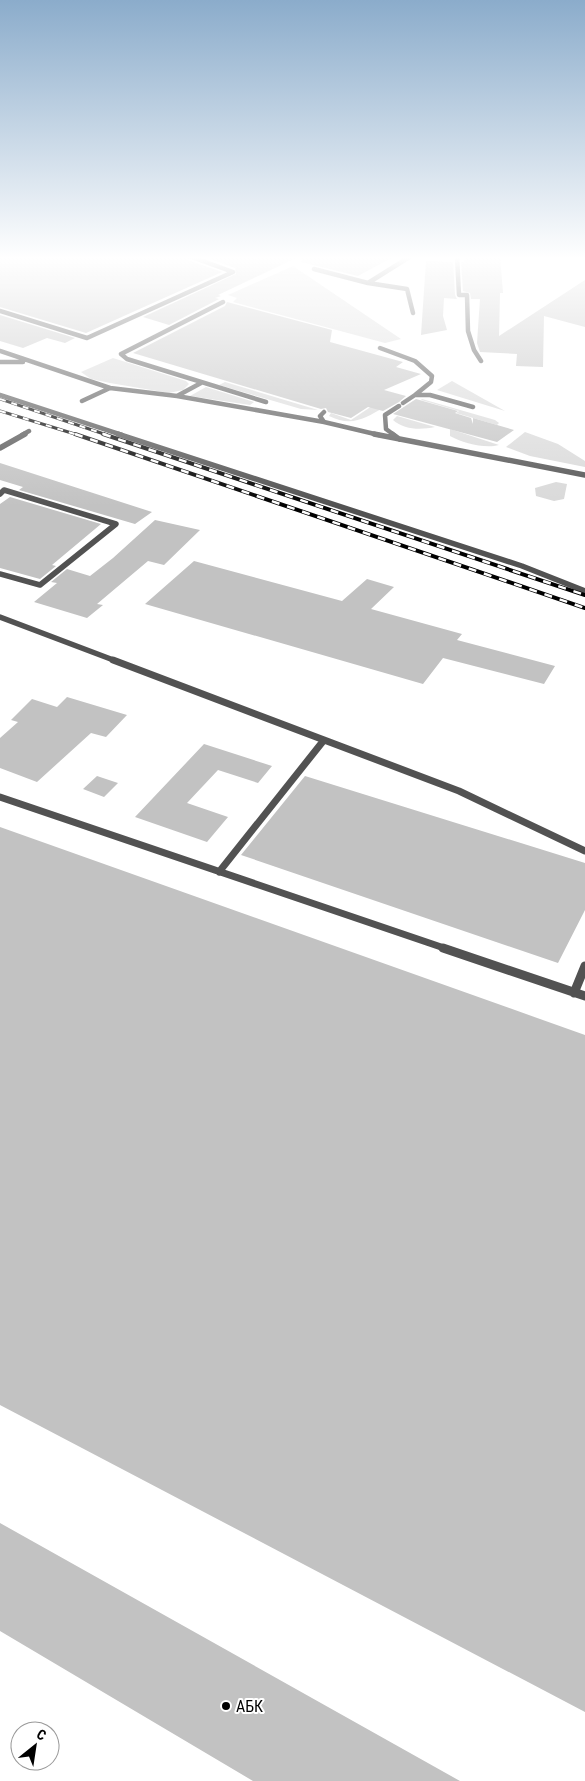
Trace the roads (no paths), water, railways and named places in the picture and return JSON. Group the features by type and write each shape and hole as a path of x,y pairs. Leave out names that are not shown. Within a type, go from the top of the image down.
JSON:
{"lane":[{"path":"150,339 121,354 127,359 266,402"},
{"path":"470,339 481,361"},
{"path":"380,348 399,353 427,368 432,376 431,382 416,395 385,415 386,429 401,440"},
{"path":"0,351 110,388 177,396 324,422 401,440 585,475"},
{"path":"0,362 28,362"},
{"path":"177,396 201,383"},
{"path":"82,401 110,388"},
{"path":"0,394 522,566 585,591"},
{"path":"416,395 430,395 473,407"},
{"path":"324,412 320,416 324,422"},
{"path":"0,448 29,431"},
{"path":"0,494 4,490 116,524 40,585 0,574"},
{"path":"0,617 459,791 585,851"},
{"path":"219,872 324,740"},
{"path":"0,797 585,996"},
{"path":"574,993 585,966"}],"railway":[{"path":"0,399 107,435"},
{"path":"0,411 77,435"},
{"path":"103,434 585,595"},
{"path":"77,435 585,608"}],"place":[{"name":"АБК","path":"226,1706"}]}
